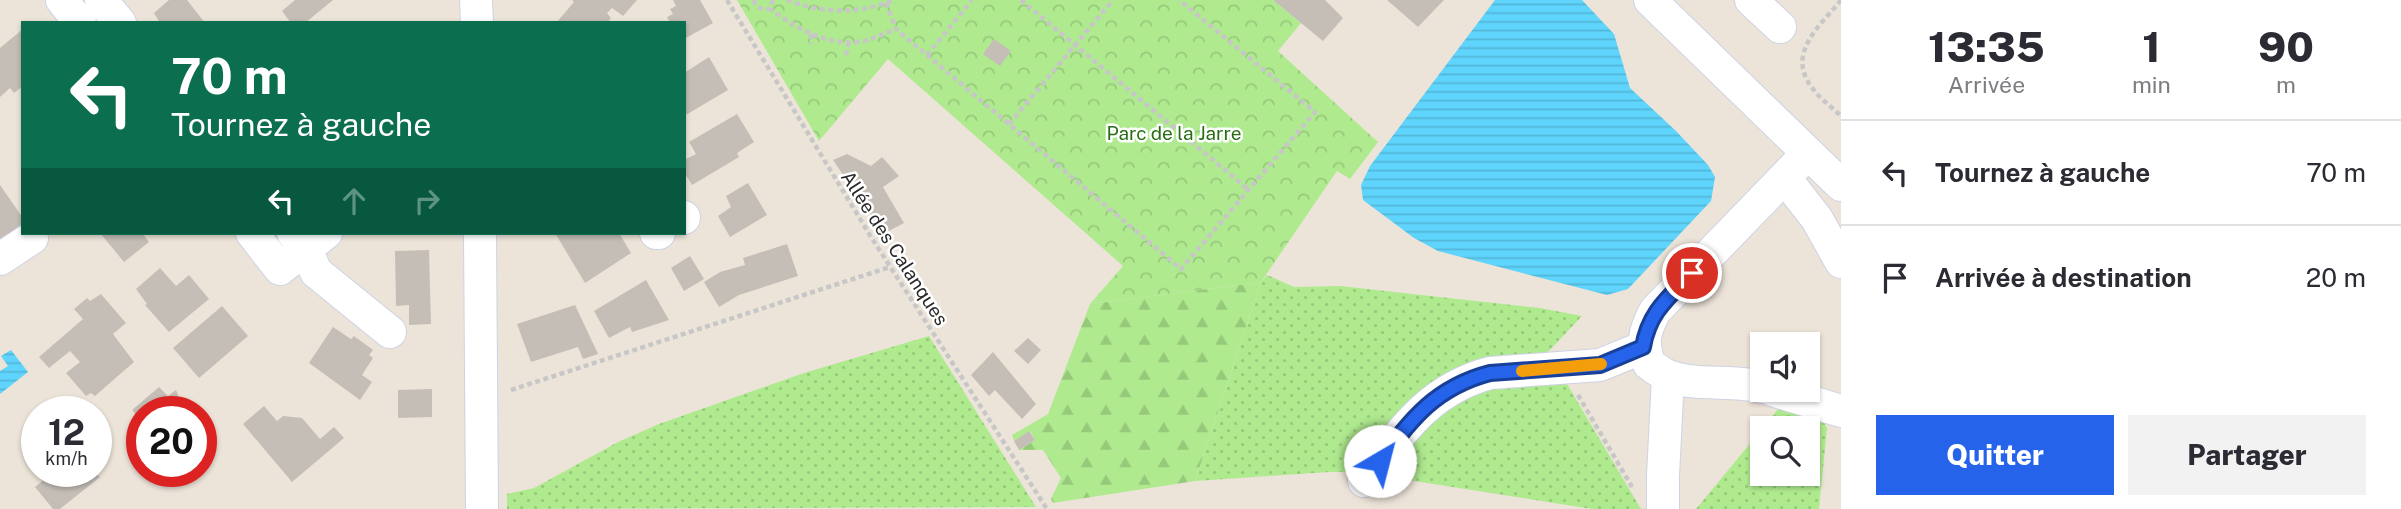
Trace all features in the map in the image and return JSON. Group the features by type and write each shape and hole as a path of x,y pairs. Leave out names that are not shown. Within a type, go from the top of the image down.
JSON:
{"street":[{"path":"62,0 78,21"},
{"path":"101,0 118,21"},
{"path":"476,0 477,21"},
{"path":"1650,0 1841,185"},
{"path":"1751,0 1780,27"},
{"path":"1750,384 1668,376 1649,364 1643,347 1646,329 1655,312 1808,153"},
{"path":"1785,178 1817,219 1841,262"},
{"path":"254,235 280,270 308,238"},
{"path":"480,235 482,509"},
{"path":"0,259 32,238"},
{"path":"308,238 316,272 390,332"},
{"path":"1364,481 1411,419 1439,396 1472,378 1490,373 1600,365 1643,347"},
{"path":"1663,509 1668,376"},
{"path":"1811,402 1841,411"}],"path":[{"name":"Allée des Calanques","path":"727,0 890,267 1046,508"},
{"path":"754,0 754,4 761,9 770,9 811,34 862,41 896,29"},
{"path":"770,9 773,0"},
{"path":"787,0 807,8 842,12 876,7 893,0"},
{"path":"926,55 972,0"},
{"path":"1021,0 1249,190"},
{"path":"1009,124 1113,0"},
{"path":"886,3 896,29 1181,269 1315,113 1179,0"},
{"path":"1841,0 1805,44 1802,65 1813,89 1841,116"},
{"path":"811,34 811,44"},
{"path":"846,55 849,41"},
{"path":"480,400 890,267"}],"green space":[{"name":"Parc de la Jarre","path":"737,0 1273,0 1301,23 1278,51 1378,142 1350,179 1337,171 1261,282 1090,304 1123,266 888,59 819,141"},
{"path":"1267,275 1294,287 1340,286 1540,308 1582,316 1548,352 1641,509 1592,509 1389,477 1378,491 1349,472 1195,481 1261,282"},
{"path":"1261,282 1195,481 1053,503 1051,499 1061,478 1043,450 1019,450 1035,440 1030,431 1014,441 1012,435 1048,414 1090,304"},
{"path":"929,336 1036,507 507,509 507,494 534,488 618,442 659,424 804,373"},
{"path":"1796,408 1821,416 1827,428 1819,509 1696,509 1750,443 1750,486 1820,486 1820,416 1772,416 1778,409"}],"water":[{"path":"1495,0 1582,0 1614,34 1630,88 1676,131 1708,165 1715,177 1711,201 1628,289 1607,295 1438,251 1414,238 1363,200 1361,185 1370,166"},
{"path":"11,350 28,372 0,394 0,371 8,366 1,356"}],"building":[{"path":"169,0 187,0 203,21 159,21 154,13"},
{"path":"295,0 333,0 307,21 290,21 282,11"},
{"path":"572,0 637,0 623,16 612,8 607,13 611,18 609,21 558,21 574,2"},
{"path":"673,0 700,0 713,23 686,38 686,21 669,21 667,17 673,14 670,9 676,6"},
{"path":"1273,0 1325,0 1343,18 1323,41"},
{"path":"1387,0 1444,0 1418,27"},
{"path":"21,31 21,88 14,93 10,88 0,97 0,48"},
{"path":"994,39 1011,51 1000,66 983,54"},
{"path":"709,57 728,90 686,115 686,72"},
{"path":"737,114 754,142 737,153 739,157 692,185 686,175 686,159 696,154 689,142"},
{"path":"847,154 871,166 882,157 899,176 883,187 904,223 883,234 833,160"},
{"path":"748,183 767,215 730,237 718,216 731,207 726,196"},
{"path":"0,185 21,215 21,231 0,246"},
{"path":"102,235 144,235 149,242 124,262"},
{"path":"556,235 620,235 631,253 585,283"},
{"path":"787,244 798,276 739,295 719,307 704,282 720,272 745,265 743,258"},
{"path":"429,250 431,324 409,325 409,305 396,306 395,251"},
{"path":"690,256 704,279 684,291 671,268"},
{"path":"160,268 176,286 189,275 209,299 169,332 145,305 147,304 136,289"},
{"path":"646,280 669,320 632,332 630,327 609,338 594,311"},
{"path":"101,294 126,323 113,334 134,362 95,396 91,393 86,396 66,373 80,362 70,351 49,368 39,357 83,319 74,309 87,298 90,301"},
{"path":"575,305 598,354 583,359 578,347 531,362 517,324"},
{"path":"222,306 248,336 199,378 173,348"},
{"path":"333,327 351,339 354,336 373,350 369,355 373,358 362,375 372,382 360,400 309,363"},
{"path":"1028,338 1041,350 1028,364 1014,351"},
{"path":"993,352 1036,404 1022,419 995,390 989,396 971,375"},
{"path":"159,387 168,396 148,396"},
{"path":"432,389 432,417 398,418 398,390"},
{"path":"176,390 178,396 168,396"},
{"path":"264,406 277,421 283,416 302,418 320,439 334,427 344,438 292,482 243,424"},
{"path":"1029,431 1035,440 1019,450 1014,441"},
{"path":"35,487 88,487 60,509 53,509"}],"slow traffic":[{"path":"1522,371 1601,364"}],"route":[{"path":"1380,461 1411,419 1439,396 1472,378 1490,373 1600,365 1643,347 1646,329 1655,312 1692,273"}]}
